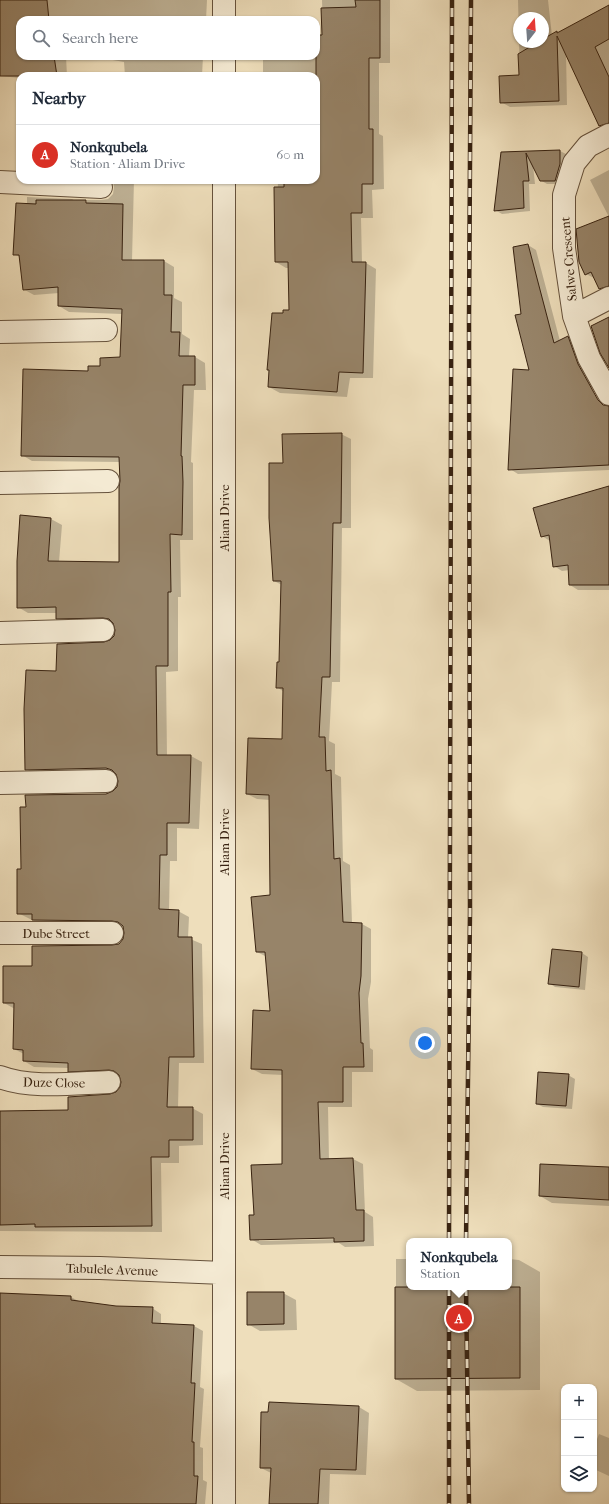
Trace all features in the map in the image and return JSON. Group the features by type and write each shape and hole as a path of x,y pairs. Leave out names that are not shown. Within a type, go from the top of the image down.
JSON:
{"street":[{"path":"224,0 224,16"},
{"path":"224,60 224,72"},
{"name":"Salwe Crescent","path":"609,135 588,146 574,163 564,195 564,248 574,316 589,358 609,394"},
{"path":"0,182 16,183"},
{"path":"40,184 101,187"},
{"name":"Aliam Drive","path":"224,184 224,1504"},
{"path":"574,316 609,298"},
{"path":"0,332 106,330"},
{"path":"0,483 108,481"},
{"path":"0,633 104,630"},
{"path":"0,783 106,781"},
{"name":"Dube Street","path":"0,933 112,933"},
{"name":"Duze Close","path":"0,1077 9,1081 45,1084 109,1082"},
{"name":"Tabulele Avenue","path":"0,1268 100,1268 224,1273"}],"building":[{"path":"0,0 47,0 49,16 16,16 16,60 55,60 56,72 16,72 16,76 0,76"},
{"path":"355,0 380,0 380,58 369,58 369,129 373,129 373,184 362,184 362,213 351,213 352,262 366,262 363,373 339,372 337,392 268,387 269,370 267,370 272,313 283,313 283,310 289,310 288,262 275,262 274,187 284,187 284,184 320,184 320,72 316,72 316,60 320,60 320,35 322,35 321,8 356,7"},
{"path":"609,5 609,39 595,47 609,77 609,123 599,126 557,36 559,101 500,103 499,76 519,75 518,54 528,48 549,48 549,36 557,31 557,33"},
{"path":"560,150 560,164 555,181 540,181 526,153 529,181 523,181 524,208 494,211 501,152"},
{"path":"36,200 86,200 86,203 123,204 122,260 164,260 164,295 172,295 171,332 180,332 179,356 195,356 195,385 183,385 181,456 183,482 182,535 170,534 171,592 168,592 168,666 156,666 157,755 191,755 189,823 167,823 167,855 160,855 159,909 179,910 178,937 192,937 194,1057 169,1057 167,1107 193,1107 193,1140 169,1140 169,1157 151,1157 152,1226 35,1227 35,1224 0,1225 0,1111 68,1110 68,1097 110,1094 116,1092 120,1087 121,1082 119,1075 114,1071 68,1072 68,1063 23,1061 23,1050 13,1049 14,1003 3,1003 3,966 32,966 32,946 112,945 119,944 123,939 124,933 123,926 118,922 32,920 32,914 17,914 17,869 21,869 20,807 26,807 25,795 106,794 113,791 117,787 118,781 116,774 112,770 106,768 25,770 24,709 26,670 56,671 57,644 104,642 110,640 114,636 115,630 113,623 109,619 56,619 56,607 17,608 17,561 20,515 51,518 48,561 119,562 119,457 21,456 23,369 88,371 88,366 100,366 100,358 120,357 122,309 58,306 58,287 23,290 19,255 13,255 16,203 36,204"},
{"path":"609,216 609,286 599,289 591,272 585,275 579,262 576,229"},
{"path":"528,244 554,343 568,336 578,364 598,400 603,405 609,406 609,465 508,470 513,369 529,370 515,315 521,314 513,247"},
{"path":"609,317 609,368 600,353 591,326"},
{"path":"342,433 341,523 333,523 330,677 322,677 319,737 325,737 326,771 331,770 334,859 340,858 343,922 362,923 361,976 359,993 361,1043 363,1043 364,1067 343,1067 343,1102 318,1102 320,1159 353,1158 356,1210 364,1210 364,1241 334,1242 334,1238 250,1240 249,1215 254,1215 251,1165 282,1164 282,1070 251,1069 253,1010 270,1011 265,952 256,952 251,897 270,895 269,795 246,794 248,738 282,739 283,688 276,688 277,662 279,662 281,581 273,581 269,518 269,463 283,463 282,434"},
{"path":"609,486 609,585 569,585 568,565 553,567 549,535 541,537 533,508"},
{"path":"552,949 582,952 579,987 548,984"},
{"path":"538,1072 569,1074 566,1106 536,1104"},
{"path":"540,1164 609,1167 609,1200 539,1196"},
{"path":"395,1287 406,1287 406,1290 512,1290 512,1287 520,1287 520,1378 395,1379"},
{"path":"247,1292 284,1292 284,1324 247,1325"},
{"path":"0,1293 71,1296 71,1300 116,1306 153,1307 152,1323 194,1325 191,1383 195,1383 192,1442 194,1442 194,1476 198,1476 196,1504 0,1504"},
{"path":"269,1402 359,1406 356,1470 320,1469 318,1504 269,1504 271,1468 260,1468 261,1412 268,1412"}],"railway":[{"path":"449,1238 452,0"},
{"path":"466,1238 470,912 469,319 471,0"},
{"path":"449,1290 449,1504"},
{"path":"466,1290 469,1504"}],"place":[{"name":"Nonkqubela","path":"459,1318"}]}
